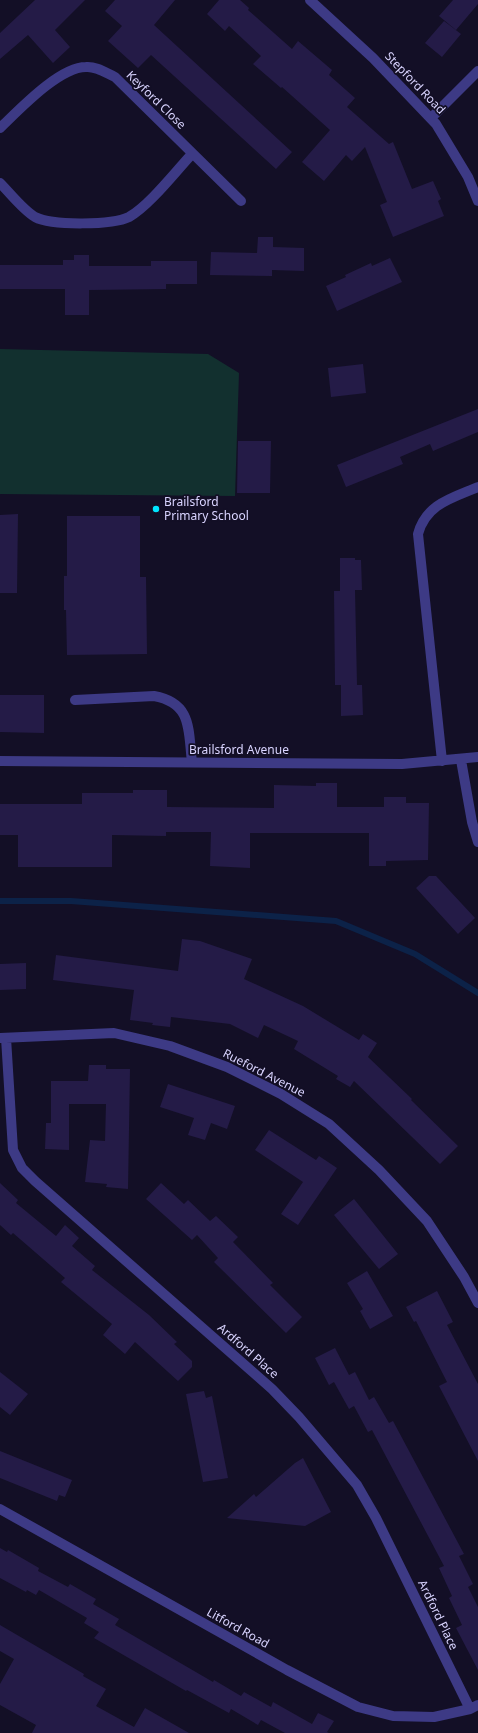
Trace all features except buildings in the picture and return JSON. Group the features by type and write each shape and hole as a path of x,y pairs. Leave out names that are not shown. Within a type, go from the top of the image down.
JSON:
{"street":[{"name":"Stepford Road","path":"310,0 373,58 431,118 468,177 478,201"},
{"name":"Keyford Close","path":"0,128 36,94 56,79 72,70 86,66 99,69 115,77 241,201"},
{"path":"431,118 478,71"},
{"path":"0,183 35,217 63,223 111,222 129,217 143,206 192,154"},
{"path":"442,761 418,534 421,522 430,511 442,502 478,487"},
{"path":"75,700 154,696 165,698 182,710 186,718 192,762"},
{"name":"Brailsford Avenue","path":"0,761 402,764 461,760 478,757"},
{"path":"461,760 472,822 478,842"},
{"name":"Rueford Avenue","path":"3,1038 114,1033 170,1046 227,1068 281,1094 329,1124 379,1170 427,1221 464,1277 478,1303"},
{"name":"Ardford Place","path":"3,1038 13,1150 22,1168 272,1389 299,1417 357,1485 376,1518 474,1707"},
{"name":"Litford Road","path":"0,1509 287,1670 358,1707 393,1716 434,1717 474,1707"}],"green space":[{"path":"0,349 208,354 239,373 235,496 0,494"}],"waterway":[{"path":"0,901 71,901 336,921 415,954 478,993"}],"place":[{"name":"Brailsford Primary School","path":"156,509"}]}
